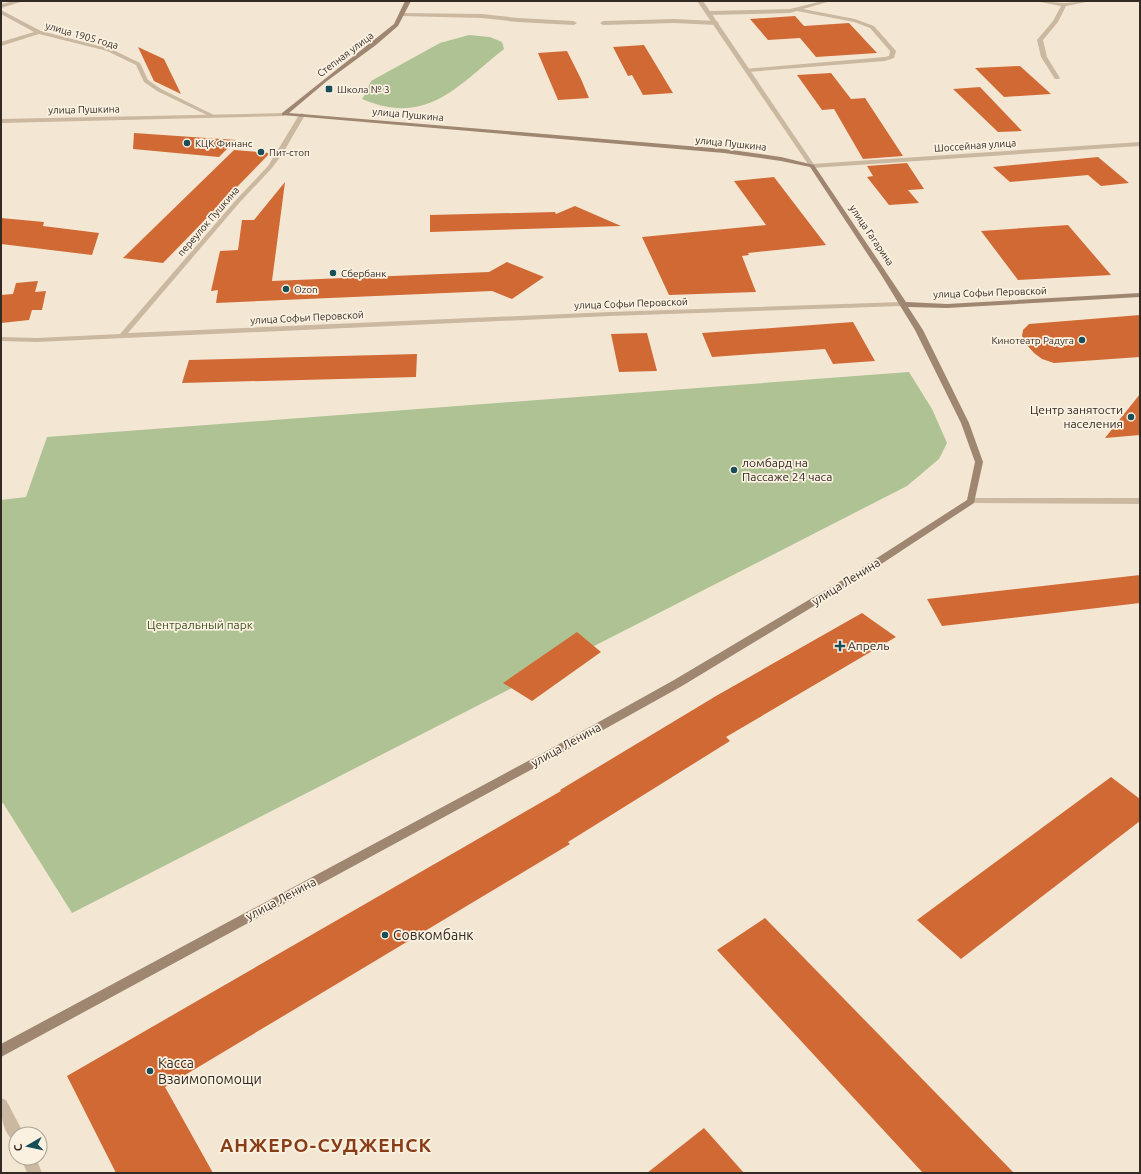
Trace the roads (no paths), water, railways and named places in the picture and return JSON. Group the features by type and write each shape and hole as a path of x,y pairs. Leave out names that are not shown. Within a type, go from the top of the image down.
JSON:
{"main road":[{"name":"Степная улица","path":"284,114 325,80 374,44 396,24 408,1"},
{"name":"улица Пушкина","path":"284,114 724,152 781,159 812,166"},
{"name":"улица Гагарина","path":"812,166 884,273 919,330 964,423 979,462 971,501"},
{"name":"улица Софьи Перовской","path":"902,304 947,306 1140,295"},
{"name":"улица Ленина","path":"1,1051 547,756 678,683 853,578 971,501"}],"street":[{"path":"1,6 21,1"},
{"name":"улица Гагарина","path":"700,1 812,166"},
{"path":"709,13 795,9 828,1"},
{"path":"1038,1 1064,5 1088,1"},
{"path":"1058,78 1044,57 1040,40 1054,22 1064,5"},
{"path":"747,70 885,59 892,57 893,55 893,51 872,27 854,21 795,9"},
{"name":"улица 1905 года","path":"1,12 39,32 109,50 138,64 146,81 159,90 213,116"},
{"path":"401,15 482,16 518,20 574,23"},
{"path":"603,23 674,21 716,24"},
{"path":"1,44 39,32"},
{"name":"улица Пушкина","path":"1,120 284,114"},
{"name":"переулок Пушкина","path":"122,336 238,200 270,166 280,153 302,116"},
{"name":"Шоссейная улица","path":"812,166 1140,144"},
{"name":"улица Софьи Перовской","path":"1,339 37,340 610,314 902,304"},
{"path":"971,501 1140,501"},
{"path":"1,1105 13,1126"}],"place":[{"name":"Школа № 3","path":"329,89"},
{"name":"КЦК Финанс","path":"187,143"},
{"name":"Пит-стоп","path":"261,152"},
{"name":"Сбербанк","path":"333,273"},
{"name":"Ozon","path":"286,289"},
{"name":"Кинотеатр Радуга","path":"1082,340"},
{"name":"Центр занятости населения","path":"1131,417"},
{"name":"ломбард на Пассаже 24 часа","path":"734,470"},
{"name":"Апрель","path":"840,646"},
{"name":"Совкомбанк","path":"385,935"},
{"name":"Касса Взаимопомощи","path":"150,1071"}],"district":[{"name":"АНЖЕРО-СУДЖЕНСК","path":"326,1145"}],"park label":[{"name":"Центральный парк","path":"200,625"}]}
